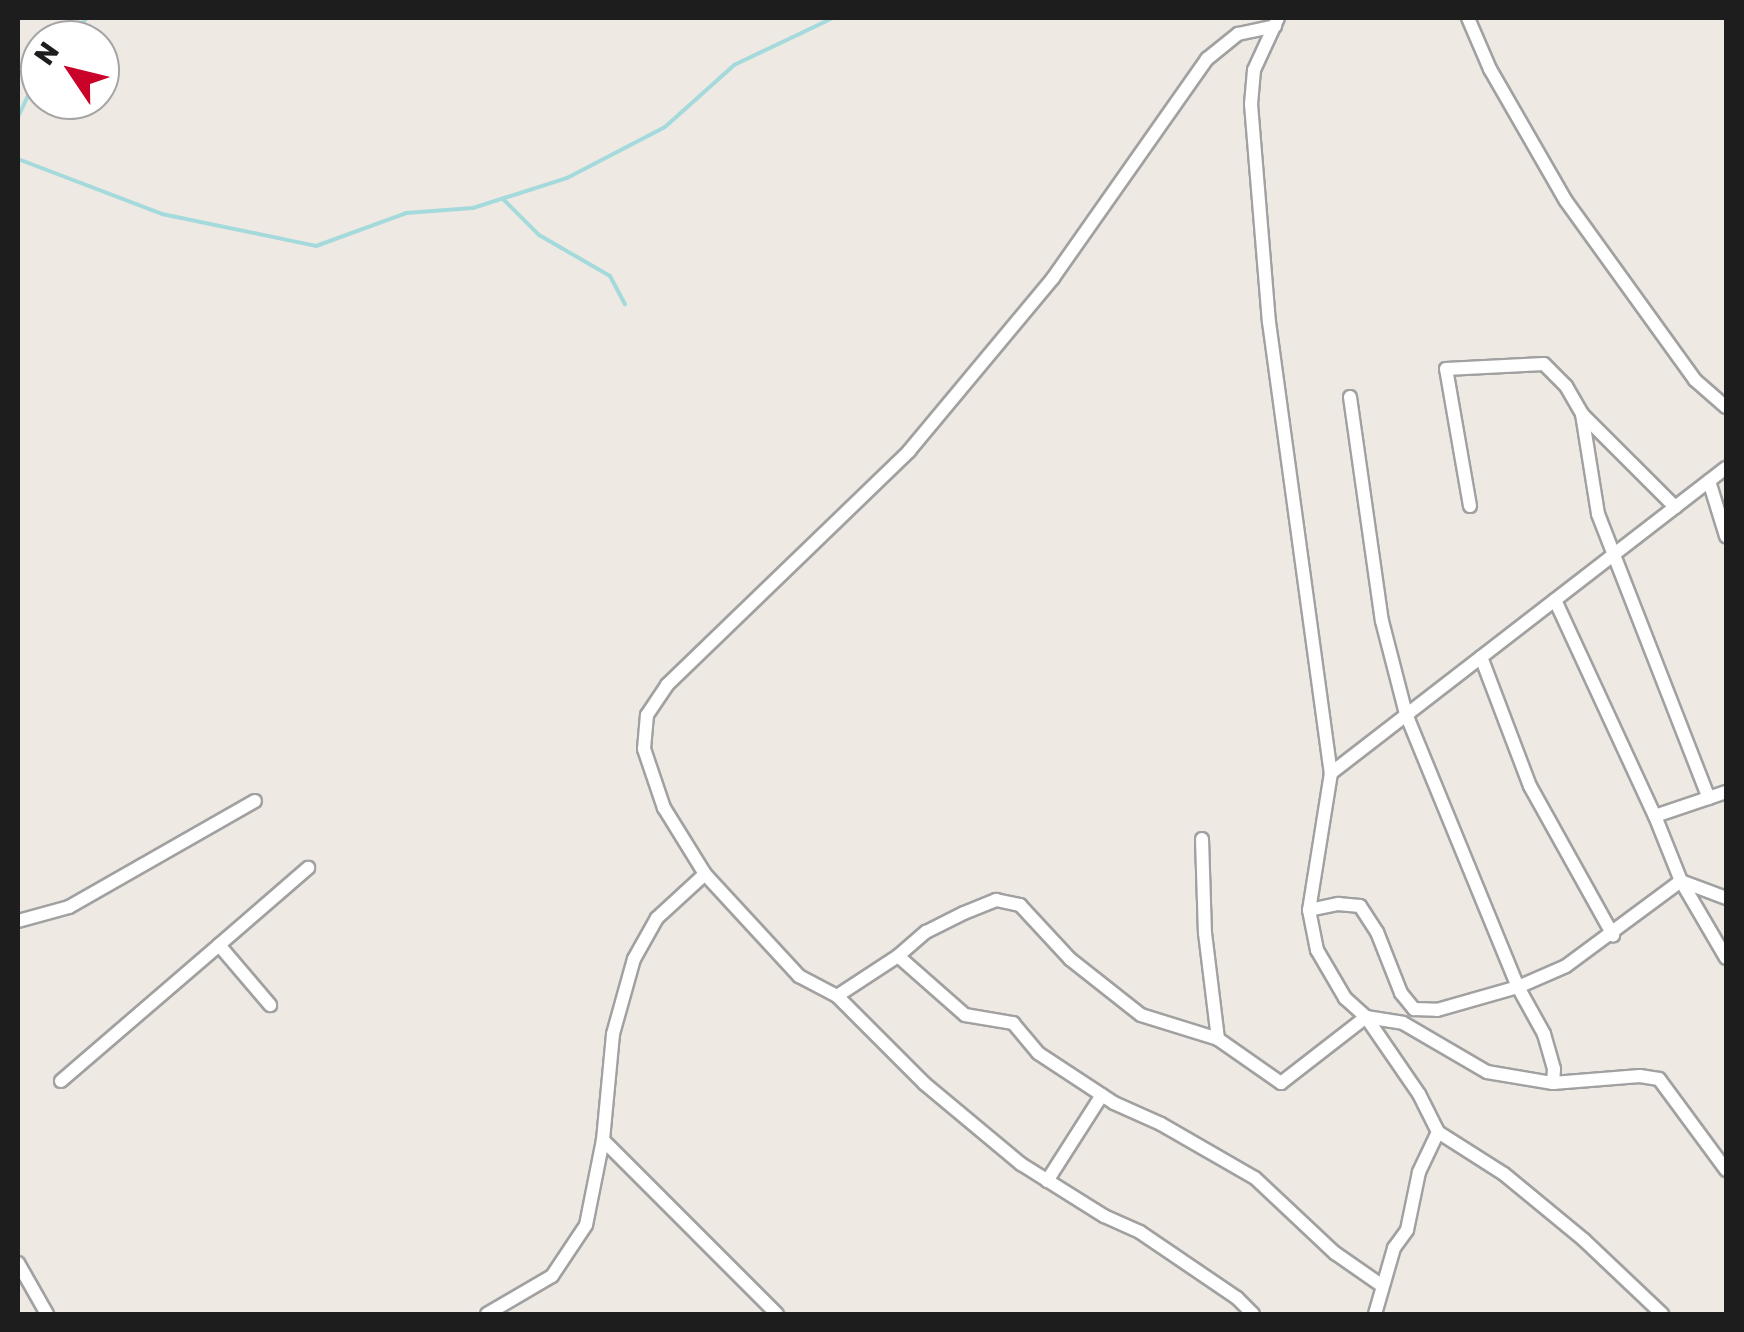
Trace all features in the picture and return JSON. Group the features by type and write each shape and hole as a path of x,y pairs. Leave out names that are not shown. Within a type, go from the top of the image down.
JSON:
{"street":[{"path":"1468,18 1490,68 1566,201 1696,380 1726,407"},
{"path":"1276,22 1254,70 1255,162 1268,322 1331,772 1308,910 1317,950 1345,998 1366,1018 1419,1094 1438,1132 1504,1174 1584,1240 1662,1314"},
{"path":"1252,1314 1237,1298 1140,1232 1104,1216 1047,1180 926,1084 837,996 799,976 704,874 664,808 644,749 646,715 658,697 922,436 1053,278 1207,59 1238,34 1276,22"},
{"path":"1470,506 1446,369 1544,364 1566,386 1582,414 1676,507"},
{"path":"1350,397 1382,621 1406,714 1518,988 1544,1034 1554,1069 1553,1083"},
{"path":"1582,414 1598,514 1710,798"},
{"path":"1331,772 1726,468"},
{"path":"1709,481 1726,504"},
{"path":"1709,481 1726,536"},
{"path":"1555,600 1681,881 1726,958"},
{"path":"1481,657 1530,786 1613,935"},
{"path":"1654,816 1726,792"},
{"path":"18,921 69,906 255,801"},
{"path":"1202,838 1206,952 1218,1039"},
{"path":"61,1081 308,868"},
{"path":"487,1314 552,1276 565,1262 586,1225 604,1140 613,1034 641,940 670,903 704,874"},
{"path":"1308,910 1338,904 1360,906 1377,932 1401,993 1414,1009 1437,1010 1518,988 1566,966 1613,935 1681,881"},
{"path":"1681,881 1726,898"},
{"path":"837,996 898,956 926,932 996,900 1020,905 1070,958 1140,1015 1218,1039 1281,1083 1366,1018 1402,1023 1487,1072 1553,1083 1640,1076 1660,1080 1726,1170"},
{"path":"218,945 270,1005"},
{"path":"898,956 966,1015 1013,1023 1038,1053 1102,1095 1255,1178 1336,1253 1381,1285"},
{"path":"1047,1180 1102,1095"},
{"path":"1375,1314 1394,1248 1408,1230 1420,1172 1438,1132"},
{"path":"604,1140 777,1314"},
{"path":"18,1263 47,1314"}],"waterway":[{"path":"18,159 162,214 316,246 406,213 473,208 567,178 665,127 734,65 833,18"},
{"path":"18,117 20,113"},
{"path":"504,200 539,235 610,276 625,304"}]}
